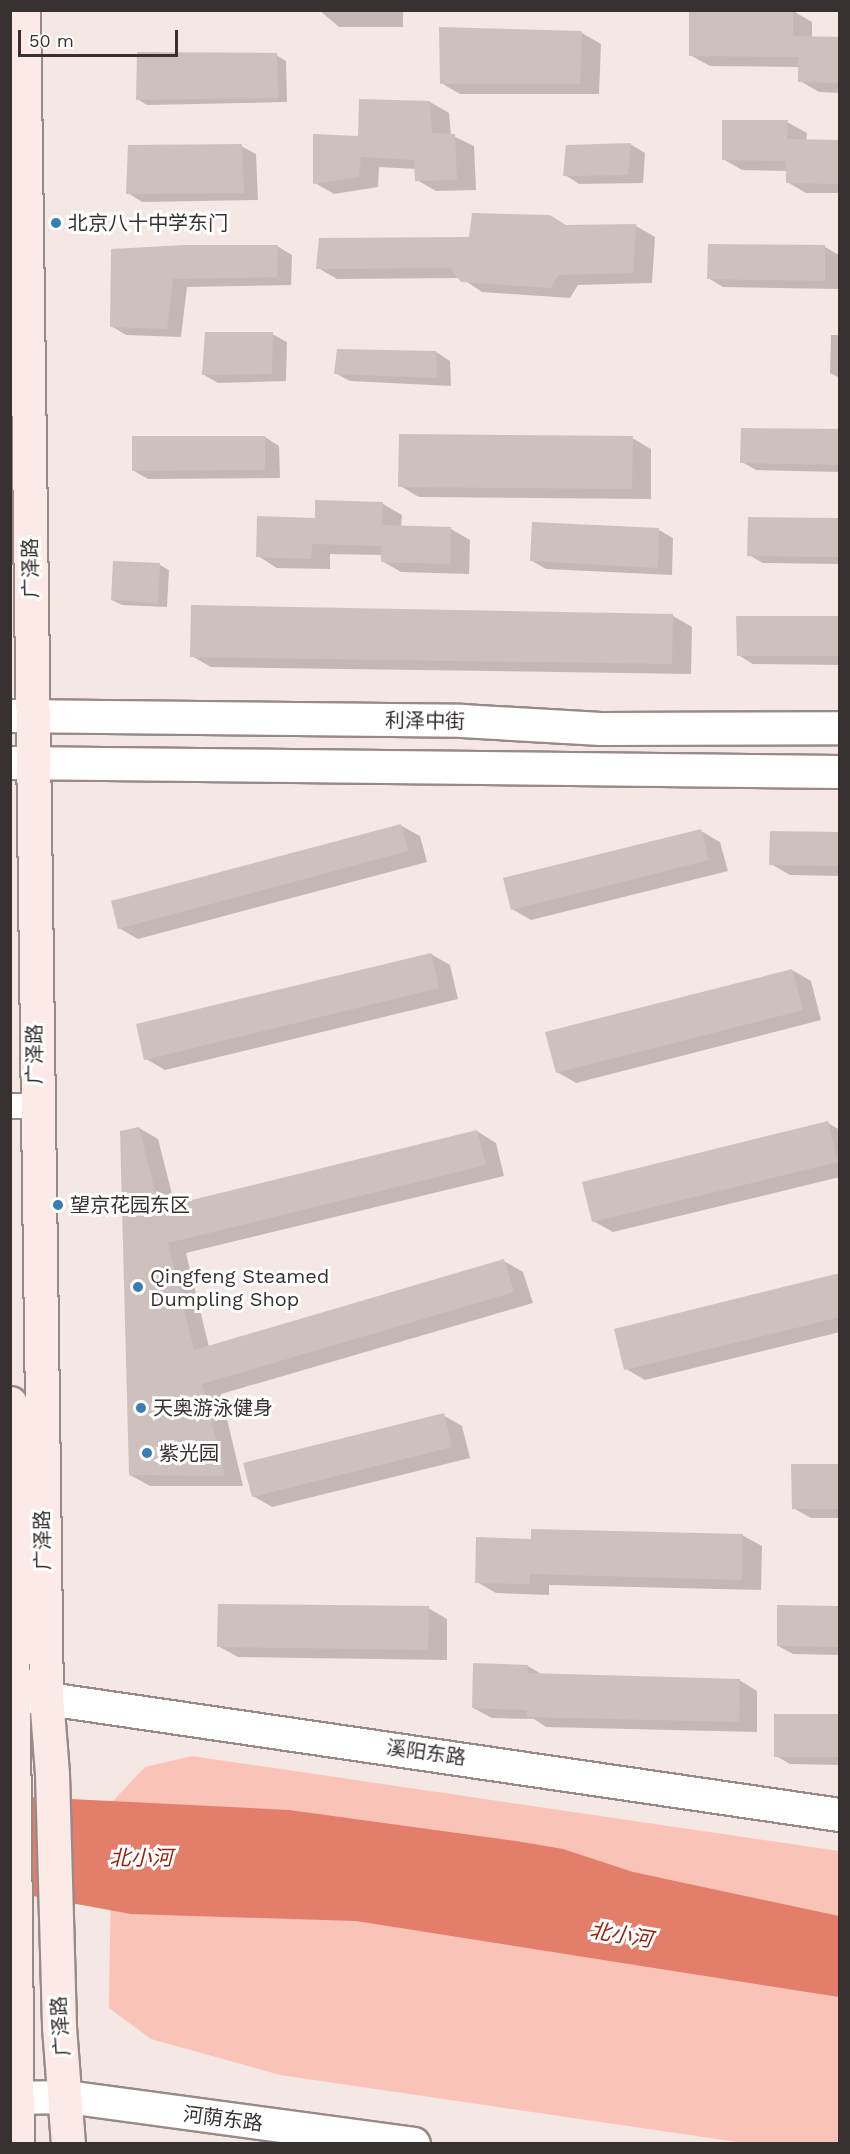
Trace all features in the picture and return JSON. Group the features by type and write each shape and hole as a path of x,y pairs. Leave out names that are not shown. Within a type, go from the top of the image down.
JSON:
{"main road":[{"name":"广泽路","path":"23,10 23,1106 46,1697 52,1774 59,2027 67,2097 68,2144"},
{"name":"广泽路","path":"10,1403 13,2084 16,2144"}],"street":[{"name":"利泽中街","path":"22,716 462,721 601,729 840,728"},
{"path":"22,763 840,772"},
{"name":"溪阳东路","path":"11,1694 46,1697 840,1815"},
{"path":"13,2084 67,2097"},
{"name":"河荫东路","path":"67,2097 414,2144"}],"shaded area":[{"path":"192,1756 839,1851 839,2143 744,2143 280,2075 151,2039 109,2008 112,1802 145,1767"}],"water":[{"name":"北小河","path":"10,1796 289,1810 563,1849 633,1872 839,1916 839,1997 356,1921 131,1914 11,1892"}],"building":[{"path":"689,10 793,10 793,36 840,37 840,83 798,82 798,57 689,56"},
{"path":"439,27 582,31 580,84 440,84"},
{"path":"137,52 277,53 278,98 136,100"},
{"path":"359,99 430,101 432,133 455,134 457,180 415,181 414,160 361,157 359,177 313,184 313,134 358,136"},
{"path":"722,120 788,120 787,139 840,140 840,184 786,183 786,161 722,160"},
{"path":"631,143 628,175 563,176 566,145"},
{"path":"242,144 244,193 126,194 128,145"},
{"path":"472,213 550,215 566,225 636,224 633,273 558,275 551,288 461,282 450,268 316,269 319,238 469,237"},
{"path":"708,244 825,245 825,281 707,279"},
{"path":"185,245 278,245 277,277 173,279 167,329 110,327 111,249"},
{"path":"205,332 273,332 272,374 202,375"},
{"path":"337,349 436,351 437,378 334,374"},
{"path":"741,428 840,429 840,465 740,463"},
{"path":"399,434 633,436 632,489 398,487"},
{"path":"132,436 265,436 265,470 132,471"},
{"path":"315,500 383,502 382,525 451,527 450,564 381,562 381,546 312,544 311,559 256,557 257,516 315,518"},
{"path":"748,517 840,518 840,557 747,556"},
{"path":"532,522 659,528 658,568 530,561"},
{"path":"113,561 160,563 158,603 111,600"},
{"path":"191,605 673,614 672,664 190,657"},
{"path":"736,616 840,616 840,656 737,656"},
{"path":"401,824 408,851 118,929 111,901"},
{"path":"701,829 709,860 511,910 503,878"},
{"path":"770,831 840,832 840,866 769,865"},
{"path":"431,953 439,988 144,1060 136,1024"},
{"path":"792,969 803,1010 556,1073 545,1032"},
{"path":"828,1121 838,1162 592,1222 582,1182"},
{"path":"139,1127 159,1208 477,1130 486,1165 168,1243 194,1350 504,1259 514,1292 202,1384 225,1476 129,1475 120,1131"},
{"path":"840,1273 840,1317 624,1370 614,1329"},
{"path":"444,1413 452,1447 252,1497 243,1463"},
{"path":"791,1464 840,1464 840,1509 792,1509"},
{"path":"531,1529 743,1534 742,1580 530,1574 530,1584 475,1583 476,1537 531,1539"},
{"path":"218,1604 429,1606 428,1650 217,1647"},
{"path":"777,1605 840,1606 840,1647 777,1646"},
{"path":"473,1663 528,1665 528,1673 740,1679 739,1722 527,1717 527,1710 472,1708"},
{"path":"774,1714 840,1714 840,1757 774,1757"}],"place":[{"name":"北京八十中学东门","path":"56,223"},
{"name":"望京花园东区","path":"58,1205"},
{"name":"Qingfeng Steamed Dumpling Shop","path":"138,1287"},
{"name":"天奥游泳健身","path":"141,1408"},
{"name":"紫光园","path":"147,1453"}]}
